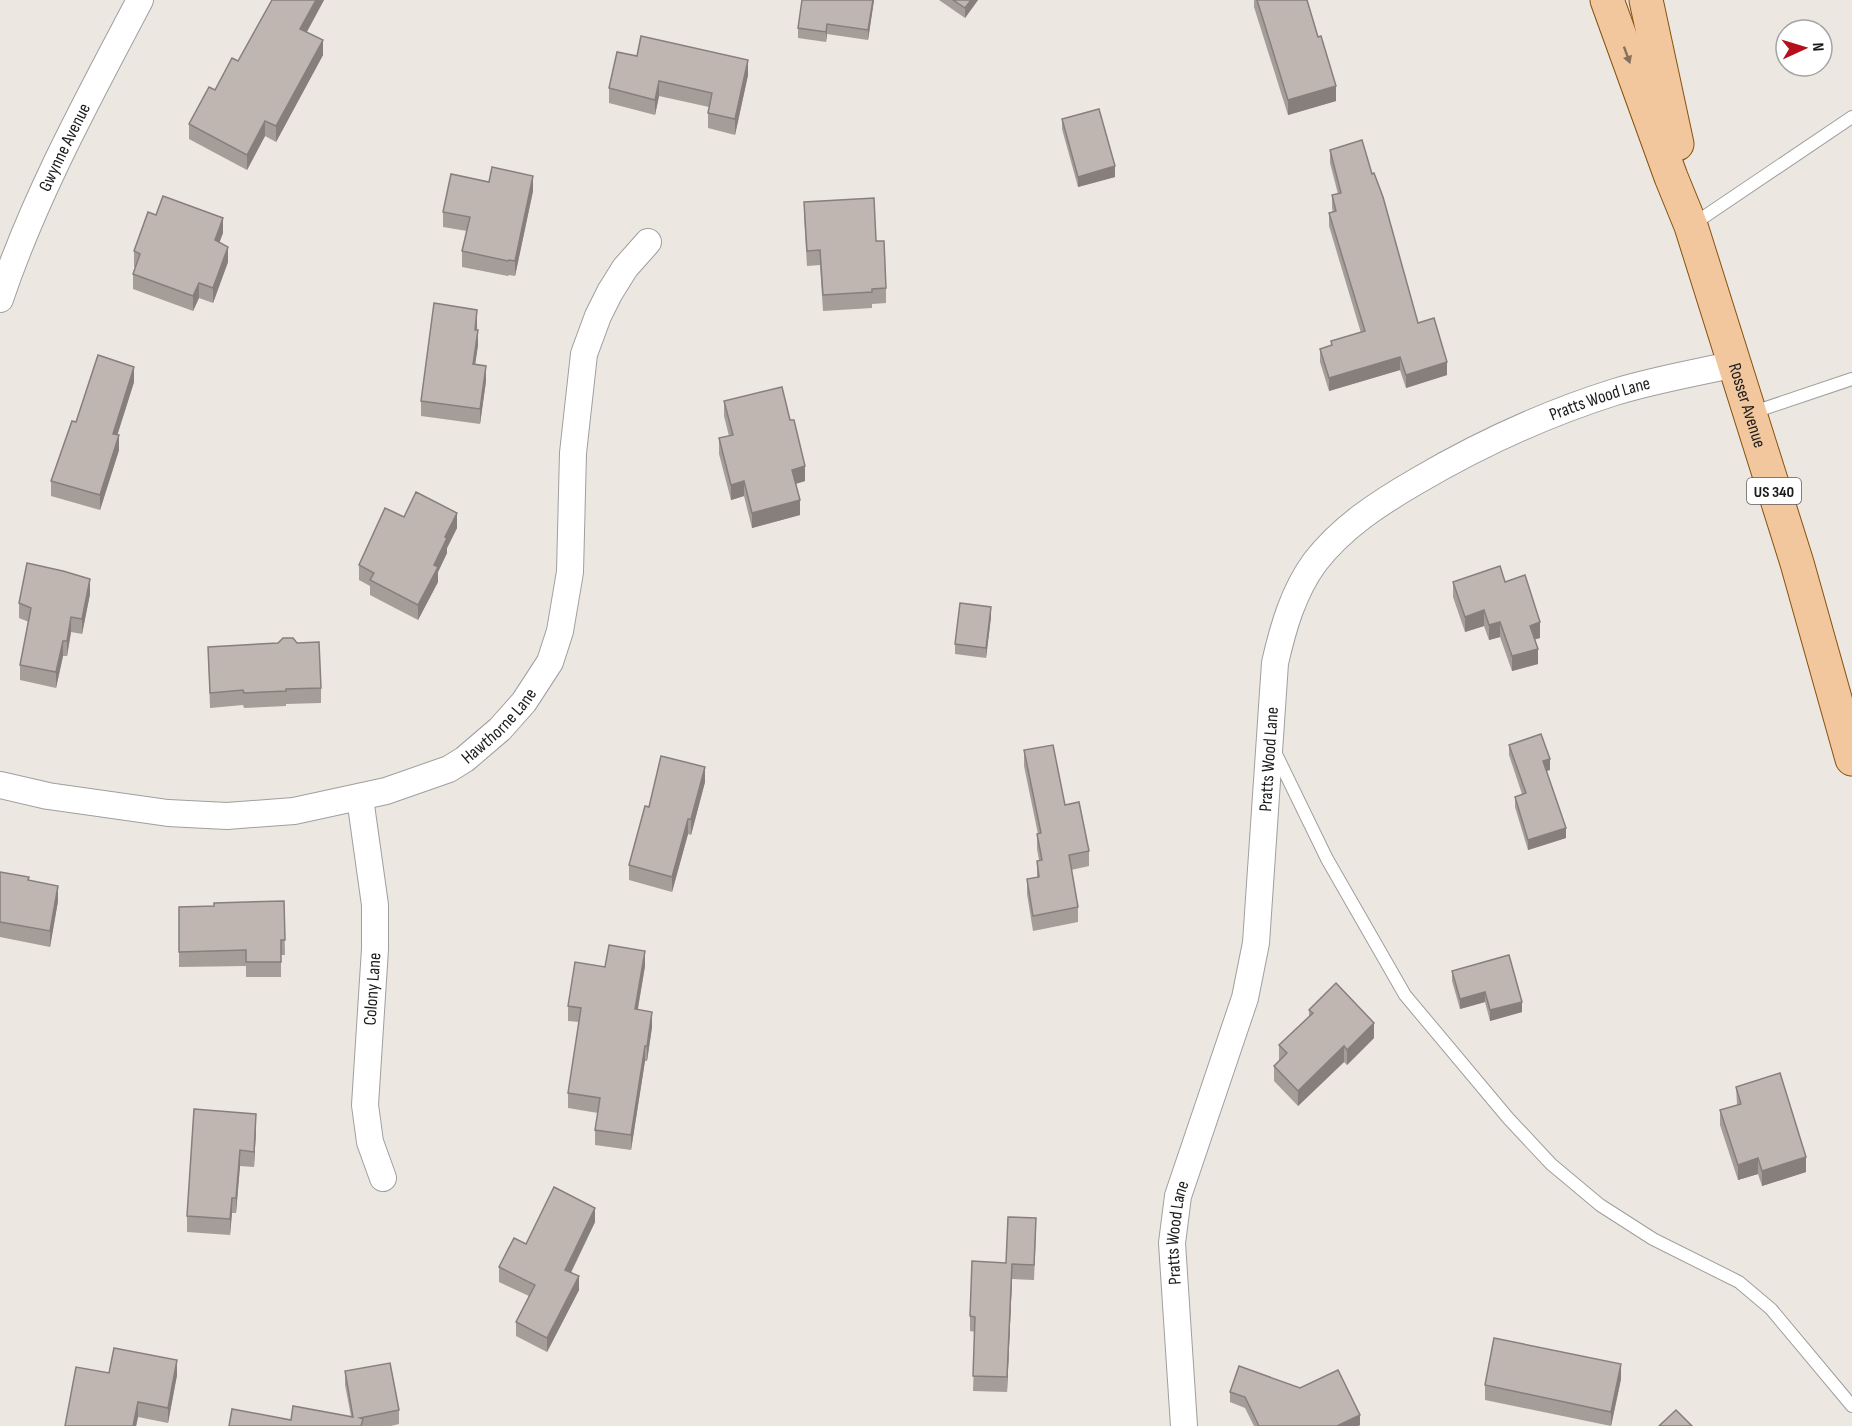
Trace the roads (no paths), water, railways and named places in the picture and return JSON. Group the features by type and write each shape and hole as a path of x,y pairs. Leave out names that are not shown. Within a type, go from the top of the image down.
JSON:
{"main road":[{"name":"Rosser Avenue","path":"1606,0 1691,226 1797,563 1852,759"},
{"name":"Rosser Avenue","path":"1646,0 1684,173 1691,226"}],"street":[{"name":"Gwynne Avenue","path":"0,299 12,234 41,195 79,116 140,0"},
{"name":"Hawthorne Lane","path":"0,785 48,796 168,813 228,816 294,811 360,798 449,769 465,759 500,729 525,702 550,662 560,631 570,572 573,453 584,354 610,292 625,268 648,242"},
{"name":"Pratts Wood Lane","path":"1184,1426 1172,1243 1178,1196 1247,987 1256,943 1275,663 1282,630 1297,592 1314,564 1341,532 1394,494 1465,453 1539,419 1616,392 1735,364"},
{"name":"Colony Lane","path":"360,798 375,905 375,949 365,1105 370,1142 383,1178"}],"lane":[{"path":"1691,226 1852,117"},
{"path":"1750,413 1852,379"},
{"path":"1270,741 1327,859 1405,995 1508,1118 1551,1164 1600,1204 1653,1239 1739,1282 1771,1309 1852,1407"}]}
